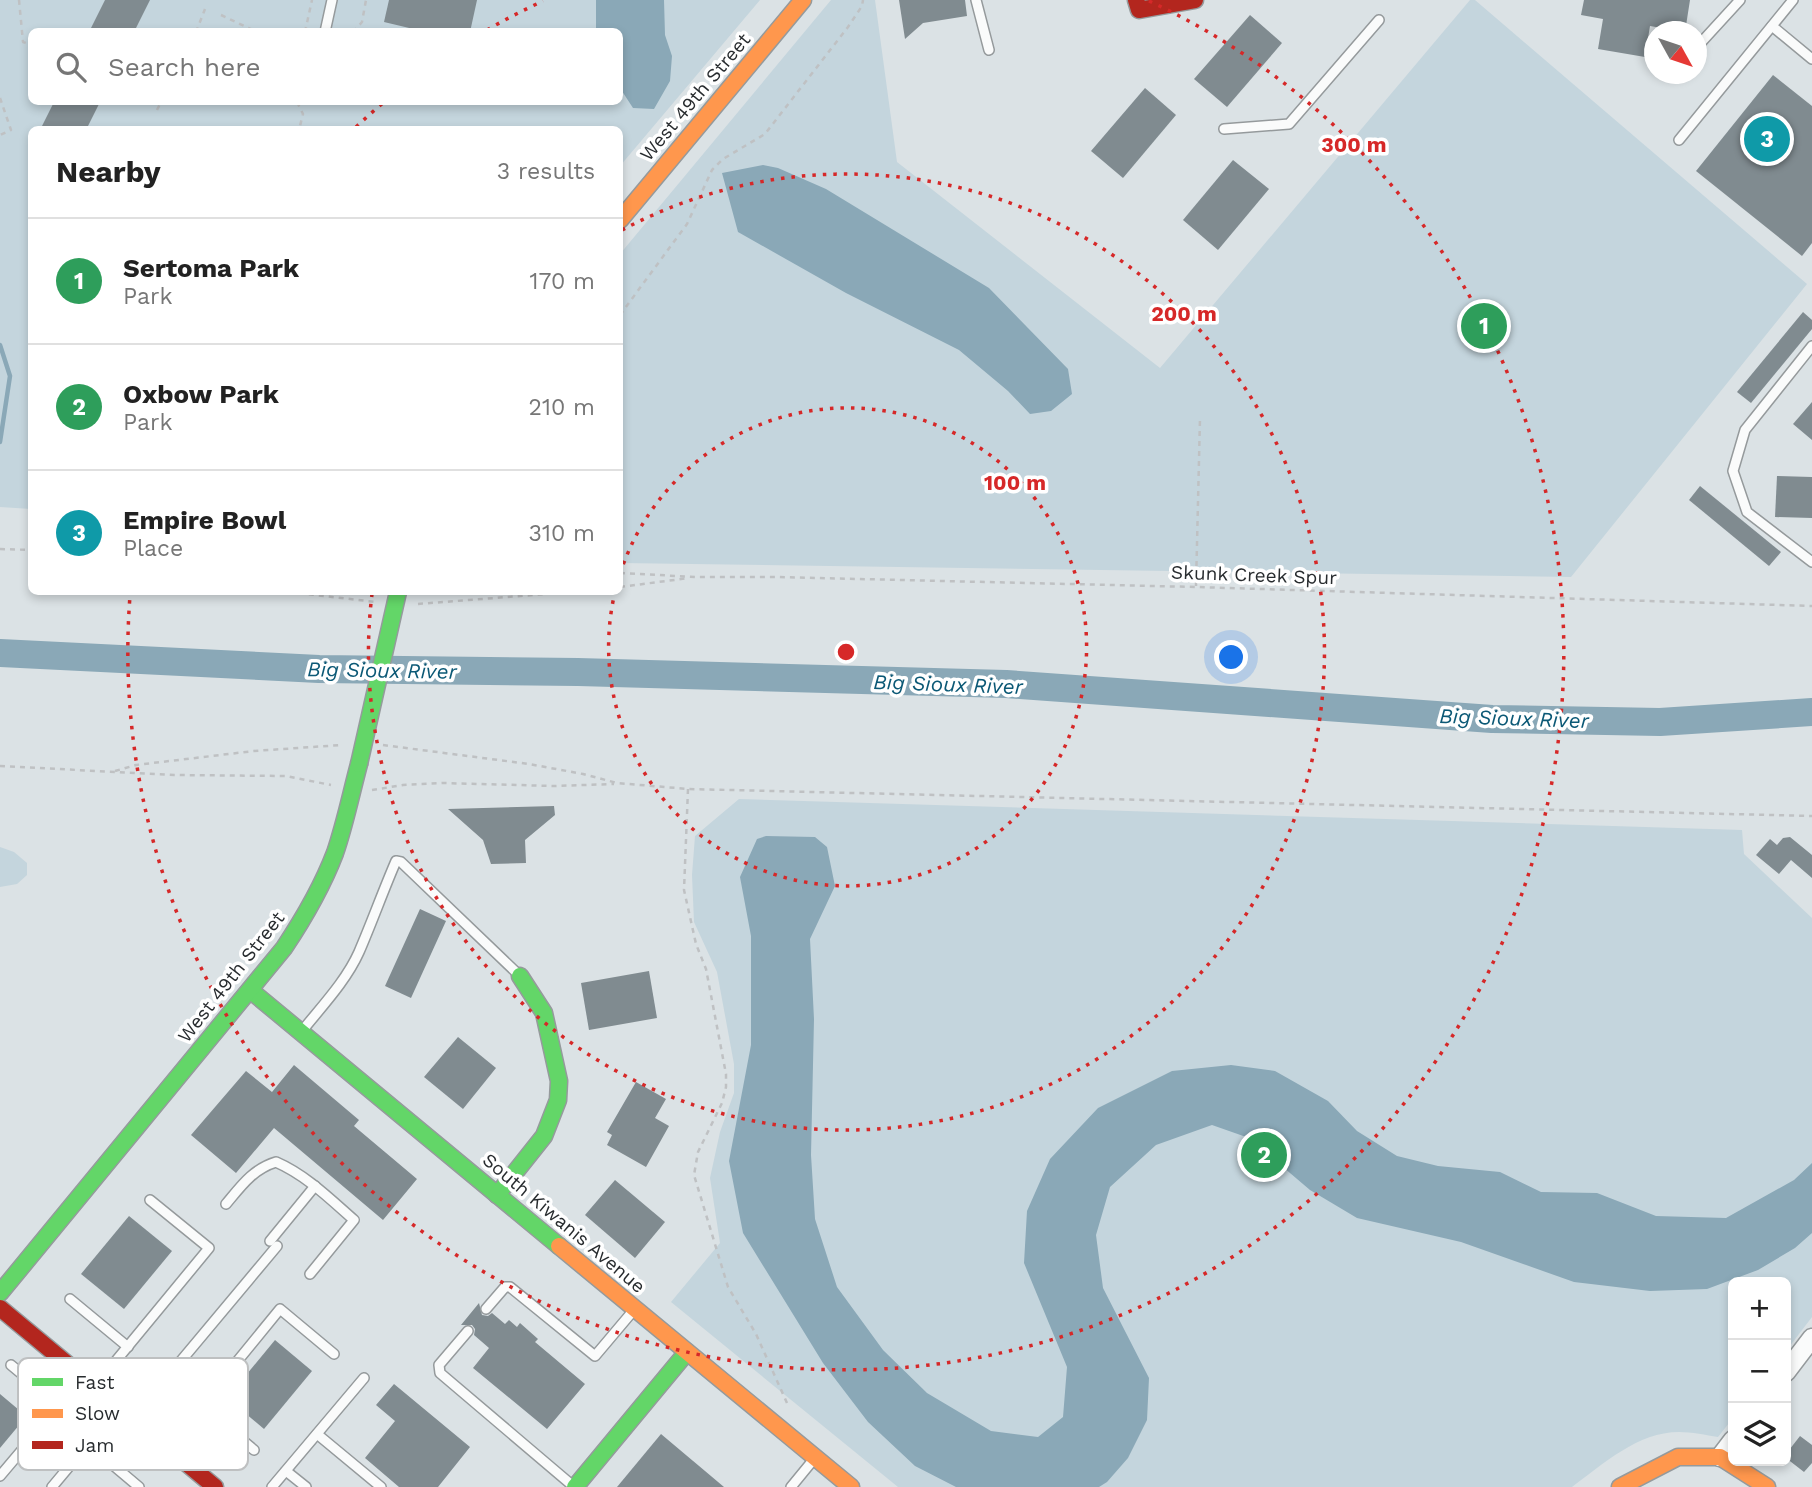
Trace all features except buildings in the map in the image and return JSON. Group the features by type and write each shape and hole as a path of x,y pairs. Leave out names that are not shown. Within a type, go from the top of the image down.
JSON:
{"street":[{"name":"West 49th Street","path":"623,216 803,0"},
{"path":"1137,5 1195,0"},
{"name":"West 49th Street","path":"0,1293 293,935 322,884 335,852 359,764 397,595"},
{"path":"497,1195 544,1136 558,1100 559,1081 544,1013 520,976"},
{"name":"South Kiwanis Avenue","path":"250,990 851,1487"},
{"path":"0,1308 60,1358"},
{"path":"1791,1366 1811,1341"},
{"path":"575,1487 687,1352"},
{"path":"1720,1457 1728,1447"},
{"path":"1620,1487 1678,1457 1720,1457 1767,1487"},
{"path":"195,1470 215,1487"}],"lane":[{"path":"326,28 332,0"},
{"path":"975,0 989,50"},
{"path":"1707,36 1740,0"},
{"path":"1679,140 1793,0"},
{"path":"1224,129 1289,124 1379,20"},
{"path":"1772,26 1812,59"},
{"path":"1812,346 1745,430 1733,471 1747,512 1812,562"},
{"path":"300,1032 332,995 358,954 396,861 401,862 520,976"},
{"path":"226,1204 252,1174 263,1166 276,1162 294,1170 315,1186 354,1220 310,1274"},
{"path":"182,1358 273,1244 315,1186"},
{"path":"116,1358 128,1347 209,1248 150,1200"},
{"path":"486,1309 505,1287 510,1287 595,1356 635,1309"},
{"path":"70,1299 128,1347"},
{"path":"239,1358 280,1309 334,1354"},
{"path":"468,1331 439,1365 440,1373 575,1487"},
{"path":"11,1365 18,1371"},
{"path":"272,1487 364,1378"},
{"path":"317,1434 381,1487"},
{"path":"248,1445 254,1450"},
{"path":"0,1476 18,1455"},
{"path":"791,1487 815,1458"},
{"path":"52,1487 66,1470"},
{"path":"118,1470 138,1487"},
{"path":"286,1471 306,1487"}],"path":[{"path":"19,0 23,42 28,44"},
{"path":"306,28 312,0"},
{"path":"357,28 362,22 366,0"},
{"path":"623,311 687,224 712,170 723,159 765,134 848,27 863,0"},
{"path":"198,28 205,9"},
{"path":"220,15 248,28"},
{"path":"0,98 11,130 0,135"},
{"path":"157,110 160,105"},
{"path":"298,105 303,114 300,126"},
{"path":"1196,587 1200,418"},
{"path":"0,549 28,550"},
{"name":"Skunk Creek Spur","path":"623,573 1812,606"},
{"name":"Skunk Creek Spur","path":"623,587 696,577"},
{"path":"307,595 379,602"},
{"path":"414,604 532,595"},
{"path":"115,771 136,765 254,751 343,745"},
{"path":"379,745 528,764 617,783"},
{"path":"0,766 174,775 286,776 352,789 378,790 403,785 442,783 555,786 617,783 688,789 1812,816"},
{"path":"688,789 684,890 696,944 706,969 726,1074 722,1103 698,1152 694,1175 728,1287 756,1334 787,1403"}],"shaded area":[{"path":"0,0 760,0 623,162 623,126 28,126 28,509 0,507"},
{"path":"831,0 875,0 897,162 1160,368 1470,0 1475,0 1807,284 1571,577 623,563 623,250"},
{"path":"739,799 1742,830 1744,854 1812,918 1812,1317 1791,1344 1791,1277 1728,1277 1728,1424 1718,1437 1679,1432 1649,1437 1609,1459 1572,1487 898,1487 671,1302 720,1243 710,1178 720,1132 734,1093 734,1064 717,972 694,922 692,875 695,836"},
{"path":"0,847 14,852 27,863 27,875 17,884 0,887"}],"water":[{"path":"596,0 664,0 665,35 672,56 670,81 654,109 633,108 623,93 623,28 596,28"},
{"path":"763,165 778,168 826,189 989,288 1068,369 1072,394 1051,411 1030,414 1008,391 959,350 846,293 738,232 722,173"},
{"path":"766,836 815,837 827,847 835,886 810,939 814,1019 811,1155 815,1219 837,1287 883,1350 927,1393 991,1431 1038,1437 1063,1417 1067,1367 1024,1263 1027,1211 1050,1159 1098,1108 1172,1071 1231,1065 1275,1071 1328,1101 1357,1131 1397,1156 1438,1166 1500,1172 1541,1192 1597,1193 1656,1216 1726,1218 1794,1180 1812,1163 1812,1233 1795,1248 1758,1270 1739,1277 1728,1277 1728,1281 1707,1289 1650,1291 1574,1282 1461,1242 1357,1218 1310,1190 1249,1138 1212,1125 1156,1145 1110,1187 1096,1235 1103,1288 1149,1378 1147,1420 1128,1458 1107,1482 1099,1487 956,1487 915,1466 868,1422 823,1363 743,1233 729,1161 751,1045 751,936 740,877 757,839"}],"waterway":[{"path":"0,345 10,376 0,442"},
{"name":"Big Sioux River","path":"0,653 319,669 578,672 1006,684 1492,719 1660,722 1812,712"}],"traffic: fast":[{"path":"359,764 397,595"},
{"path":"0,1293 284,948 330,866 359,764"},
{"path":"497,1195 544,1136 558,1100 559,1081 544,1013 520,976"},
{"path":"250,990 559,1246"},
{"path":"575,1487 687,1352"}],"traffic: slow":[{"path":"623,216 803,0"},
{"path":"559,1246 851,1487"},
{"path":"1620,1487 1678,1457 1720,1457 1767,1487"}],"traffic: jam":[{"path":"1136,0 1139,10 1195,0"},
{"path":"0,1308 60,1358"},
{"path":"195,1470 215,1487"}],"place":[{"name":"Empire Bowl","path":"1767,139"},
{"name":"Sertoma Park","path":"1484,326"},
{"name":"Oxbow Park","path":"1264,1155"}]}
